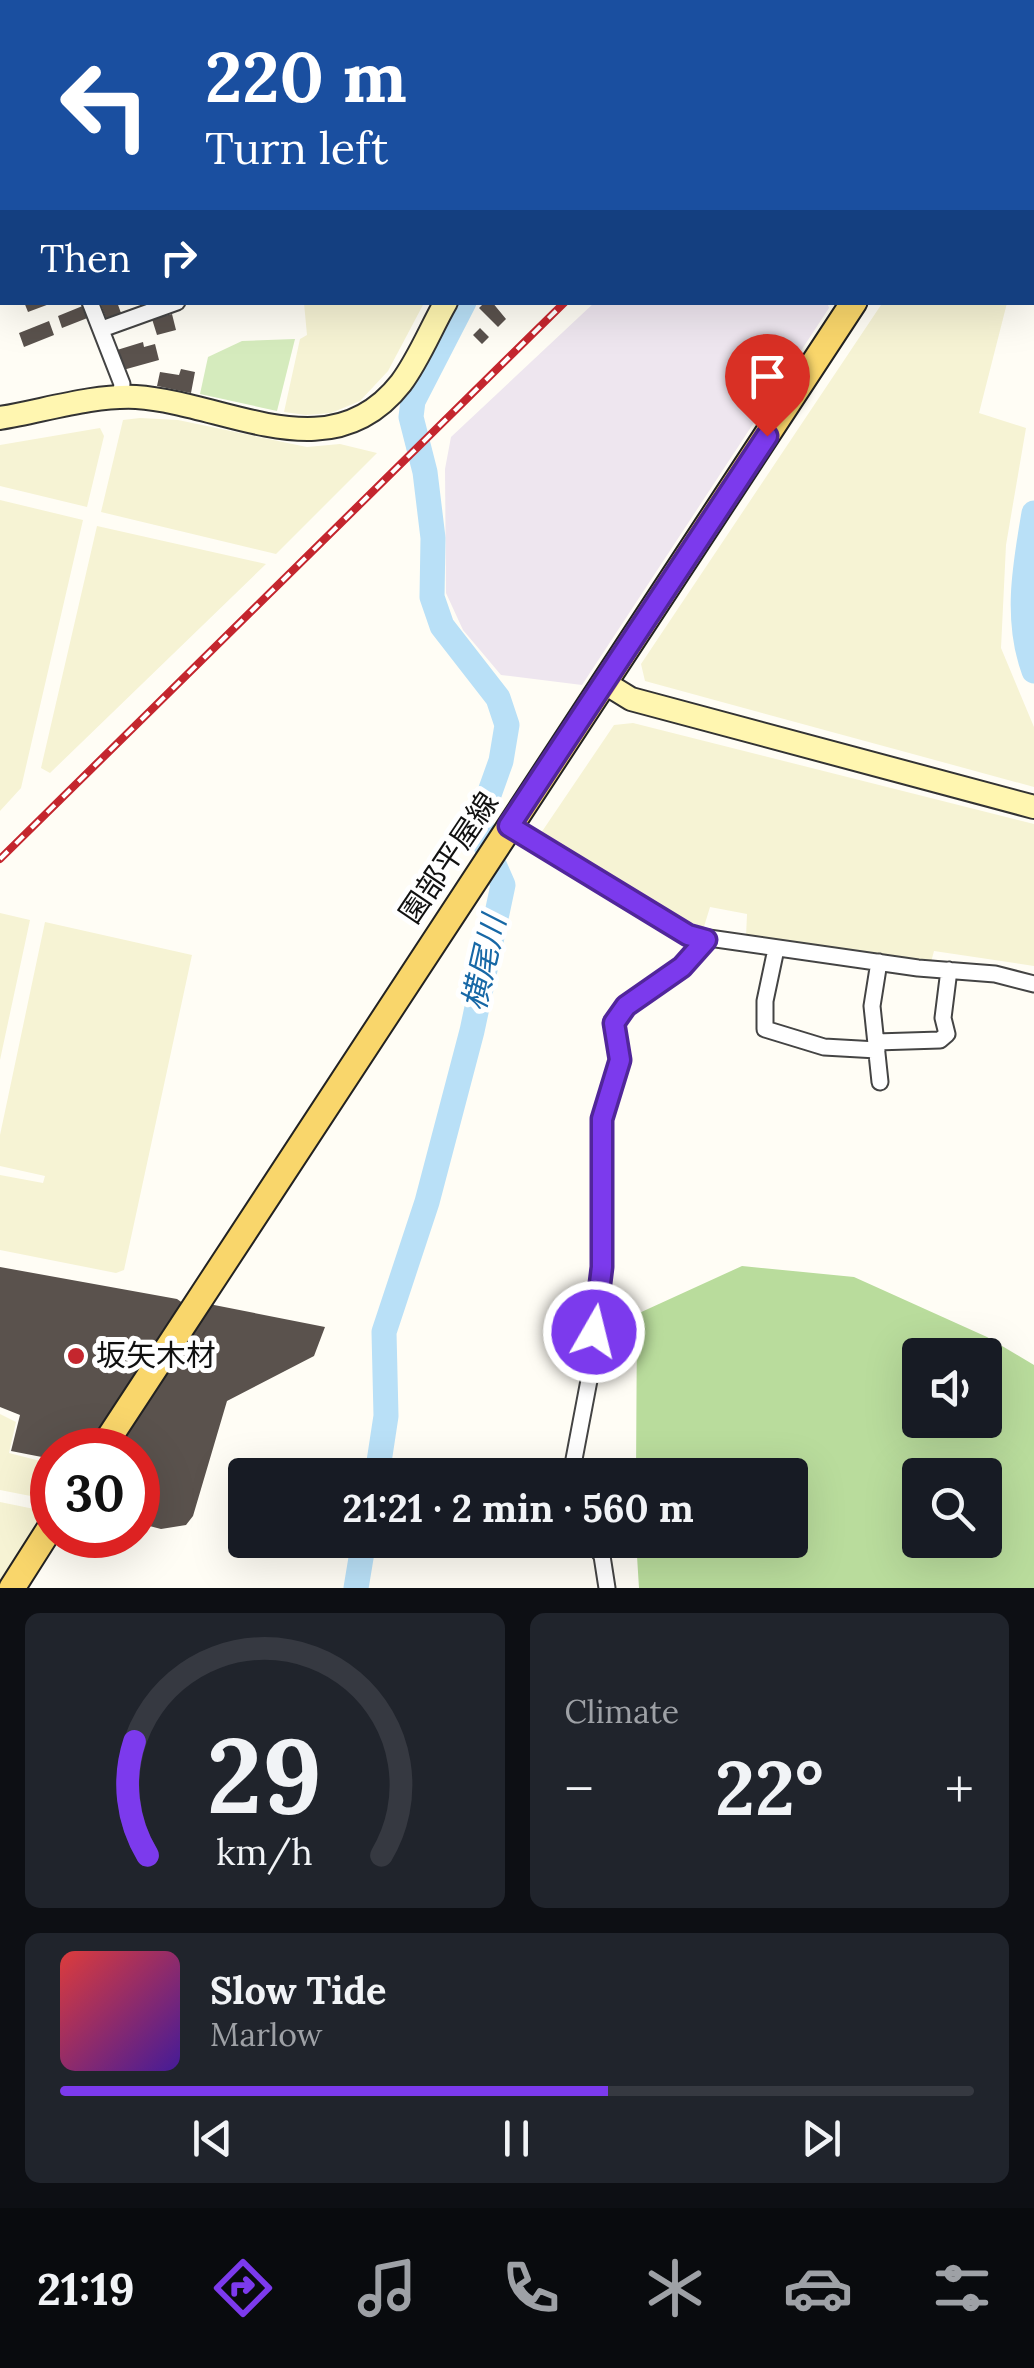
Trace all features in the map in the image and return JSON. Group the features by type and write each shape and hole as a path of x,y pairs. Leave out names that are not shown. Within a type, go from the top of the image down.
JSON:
{"main road":[{"name":"園部平屋線","path":"115,1428 852,305"},
{"path":"12,1588 31,1558"}],"street":[{"path":"91,305 122,384 120,398"},
{"path":"102,329 169,305"},
{"path":"0,418 137,397 283,427 318,430 349,424 374,411 402,381 444,305"},
{"path":"605,683 631,699 1034,807"},
{"path":"509,826 688,935 1034,984"},
{"path":"574,1458 590,1375 602,1267 602,1119 620,1060 614,1023 626,1006 682,967 706,940"},
{"path":"776,949 765,1000 764,1030 824,1047 940,1040 947,1034 943,1018 949,970"},
{"path":"879,962 872,1006 880,1082"},
{"path":"602,1558 607,1588"}],"shaded area":[{"path":"304,305 423,305 388,371 360,401 331,413 284,412 300,339 307,335"},
{"path":"592,305 828,305 582,685 501,675 463,630 446,593 445,469 451,437"},
{"path":"881,305 1006,305 979,413 1026,428 1006,545 1001,648 1034,727 1034,787 645,681 641,664"},
{"path":"123,420 178,420 307,447 340,444 377,453 276,554 101,512"},
{"path":"100,428 104,436 87,507 0,486 0,445"},
{"path":"0,500 83,520 21,788 0,811"},
{"path":"97,526 266,564 50,773 41,768"},
{"path":"633,723 1034,824 1034,966 934,951 931,962 746,937 747,914 710,907 703,930 541,833 614,725"},
{"path":"0,913 30,920 0,1060"},
{"path":"45,922 192,955 124,1270 116,1273 0,1250 0,1175 43,1183 45,1176 0,1166 0,1135"},
{"path":"0,1414 16,1422 9,1453 30,1458 30,1496 0,1490"},
{"path":"0,1502 30,1508 30,1534 0,1583"}],"green space":[{"path":"295,339 277,411 200,394 208,357 242,341"},
{"path":"742,1266 854,1277 989,1338 902,1338 902,1438 1002,1438 1002,1346 1034,1365 1034,1588 639,1588 637,1558 808,1558 808,1458 636,1458 637,1314"}],"building":[{"path":"25,305 47,305 28,312"},
{"path":"85,305 90,317 62,328 58,316"},
{"path":"101,305 118,305 121,313 106,318"},
{"path":"494,305 506,319 498,327 479,308"},
{"path":"172,314 176,330 157,335 152,319"},
{"path":"49,321 54,335 24,347 19,333"},
{"path":"480,328 489,337 482,344 473,335"},
{"path":"143,342 144,347 155,344 159,360 123,370 117,350"},
{"path":"181,369 195,372 191,393 157,386 160,372 179,375"},
{"name":"坂矢木材","path":"0,1267 177,1299 187,1306 101,1428 30,1428 30,1455 11,1451 20,1415 0,1407"},
{"name":"坂矢木材","path":"209,1304 325,1327 314,1356 227,1401 193,1516 186,1525 160,1529 160,1428 124,1428"}],"waterway":[{"name":"横尾川","path":"380,1458 386,1416 384,1332 427,1202 472,1031 503,885 481,835 481,817 501,761 507,725 498,698 442,626 432,597 433,538 425,472 411,417 413,401 462,305"},
{"path":"1034,513 1023,612 1034,671"},
{"name":"横尾川","path":"356,1588 361,1558"}],"railway":[{"path":"0,859 562,305"}],"place":[{"name":"坂矢木材","path":"76,1356"}],"route":[{"path":"594,1332 602,1267 602,1119 620,1060 614,1023 626,1006 682,967 706,940 688,935 509,826 767,436"}]}
